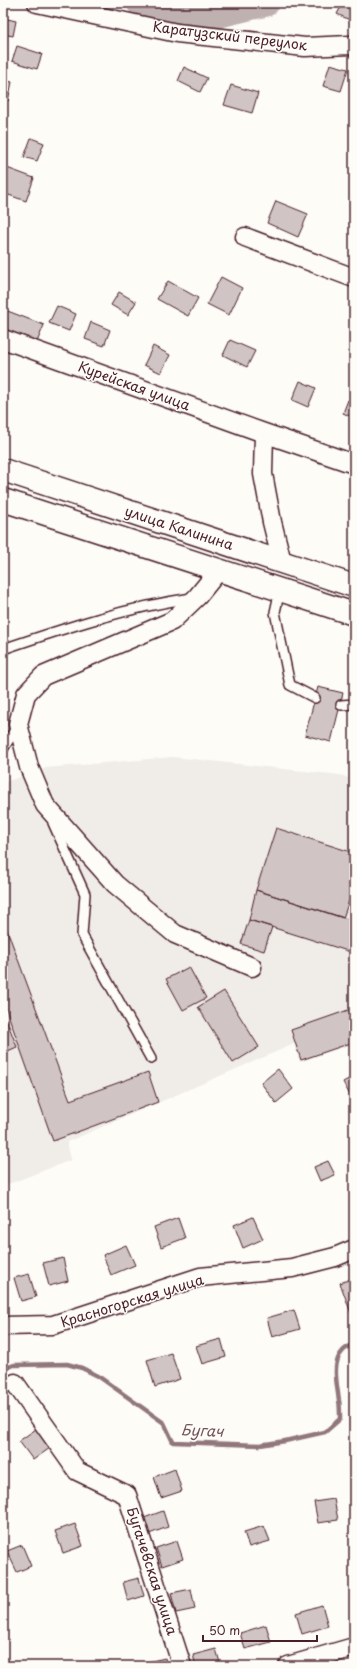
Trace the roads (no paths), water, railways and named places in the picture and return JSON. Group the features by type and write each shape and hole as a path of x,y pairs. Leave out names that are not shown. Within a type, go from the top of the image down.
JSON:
{"main road":[{"name":"улица Калинина","path":"3,470 354,586"},
{"name":"улица Калинина","path":"3,500 354,614"}],"street":[{"name":"Каратузский переулок","path":"37,3 178,33 305,47 354,46"},
{"path":"245,236 354,278"},
{"name":"Курейская улица","path":"3,339 354,464"},
{"path":"264,433 263,474 272,522 282,562"},
{"path":"219,570 197,597 172,621 43,676 26,694 18,724 29,767 45,805 115,884 175,934 252,967"},
{"name":"Красногорская улица","path":"3,1326 53,1325 200,1278 292,1268 335,1257 354,1249"},
{"name":"Бугачевская улица","path":"15,1383 77,1471 128,1495 182,1666"},
{"path":"288,1666 354,1647"}],"lane":[{"path":"280,590 275,612 290,685 315,698"},
{"path":"3,649 76,625 165,602 197,597"},
{"path":"341,705 354,704"},
{"path":"3,749 18,724"},
{"path":"45,805 85,894 82,935 151,1059"}],"waterway":[{"path":"140,3 207,17 266,3"},
{"name":"Бугач","path":"3,1369 14,1365 67,1364 82,1368 98,1376 164,1423 173,1442 260,1445 325,1432 340,1419 340,1405 336,1375 337,1360 346,1348 354,1344"}]}
